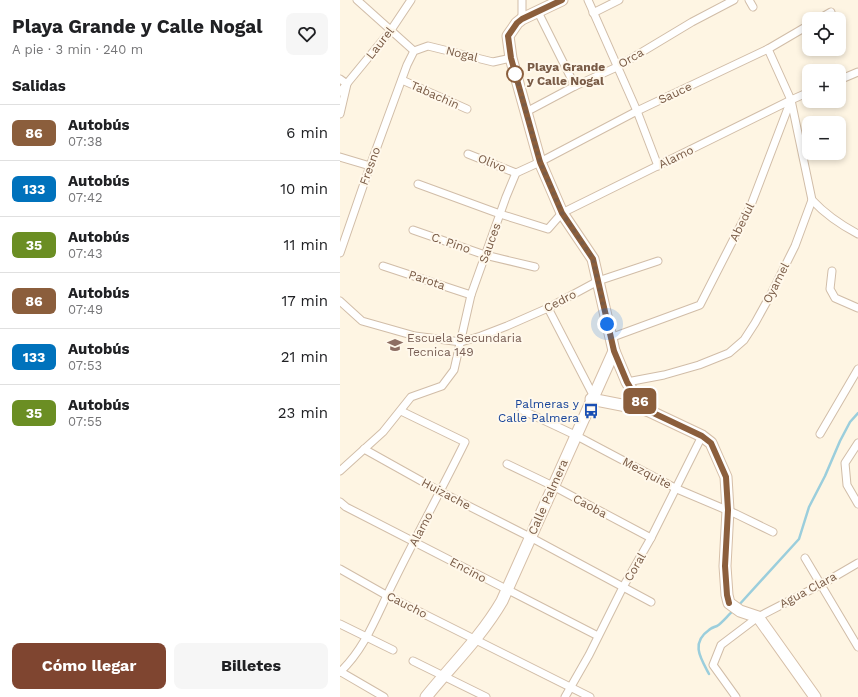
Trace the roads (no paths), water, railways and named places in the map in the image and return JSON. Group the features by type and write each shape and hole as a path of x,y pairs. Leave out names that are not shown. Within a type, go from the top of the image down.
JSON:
{"street":[{"path":"356,0 414,51 402,80"},
{"name":"Laurel","path":"340,92 391,30 411,0"},
{"path":"522,0 522,19"},
{"path":"562,0 522,19 517,23 508,36 511,58 540,162 562,213 593,259 614,351 627,382 634,394 647,410"},
{"path":"588,0 637,111 658,166"},
{"path":"593,13 619,0"},
{"name":"Orca","path":"526,112 575,86 617,67 692,22 734,0"},
{"path":"749,0 753,7"},
{"path":"538,12 575,86"},
{"name":"Sauce","path":"540,162 637,111 768,49 802,29"},
{"name":"Nogal","path":"414,51 428,46 493,62 511,58"},
{"path":"768,49 792,100 812,200 823,212 858,234"},
{"path":"846,77 858,72"},
{"path":"340,79 347,84"},
{"name":"Tabachin","path":"402,80 467,109"},
{"name":"Fresno","path":"340,253 402,80"},
{"name":"Laurel","path":"340,114 347,84"},
{"name":"Alamo","path":"500,214 548,229 562,213 802,95"},
{"name":"Abedul","path":"610,338 700,305 751,205 792,100"},
{"name":"Olivo","path":"468,154 516,173"},
{"path":"340,157 370,166"},
{"path":"516,173 540,162"},
{"name":"Sauces","path":"461,342 471,295 516,173"},
{"path":"418,184 500,214"},
{"name":"Oyamel","path":"627,382 664,375 699,365 730,353 744,340 771,294 795,246 812,200"},
{"name":"C. Pino","path":"413,230 485,255 535,267"},
{"name":"Cedro","path":"340,301 362,321 415,336 461,342 507,326 548,308 598,281 658,261"},
{"name":"Parota","path":"383,266 471,295"},
{"path":"832,271 830,289 835,298 858,308"},
{"path":"548,308 592,397 647,410 702,436 711,443 726,477 728,510 725,566 729,603 740,610 758,617 815,697"},
{"path":"340,471 383,432 411,397 442,386 454,370 461,342"},
{"name":"Calle Palmera","path":"426,697 475,640 493,616 507,590 592,397 614,351"},
{"path":"820,434 858,369"},
{"name":"Mezquite","path":"522,410 575,435 676,489 728,510 773,532"},
{"name":"Alamo","path":"340,672 360,648 366,637 386,595 441,492 465,442 401,411"},
{"name":"Coral","path":"565,697 589,655 623,587 651,538 702,436"},
{"path":"858,443 845,462 847,485 858,504"},
{"name":"Huizache","path":"364,449 441,492 530,537 651,602"},
{"name":"Caoba","path":"507,464 553,486 651,538"},
{"name":"Encino","path":"340,502 346,507 598,636"},
{"path":"805,558 822,584 858,647"},
{"name":"Agua Clara","path":"736,697 713,666 721,645 758,617 822,584 858,563"},
{"name":"Caucho","path":"340,569 386,595 590,697"},
{"path":"340,624 393,650"},
{"path":"413,661 486,697"},
{"path":"340,672 384,697"}],"waterway":[{"path":"738,606 799,539 809,507 825,476 840,441 850,422 858,413"},
{"path":"709,674 700,657 700,640 703,635 717,626 733,611"}],"place":[{"name":"Playa Grande y Calle Nogal","path":"515,74"},
{"name":"Escuela Secundaria Tecnica 149","path":"395,345"},
{"name":"Palmeras y Calle Palmera","path":"591,411"}]}
